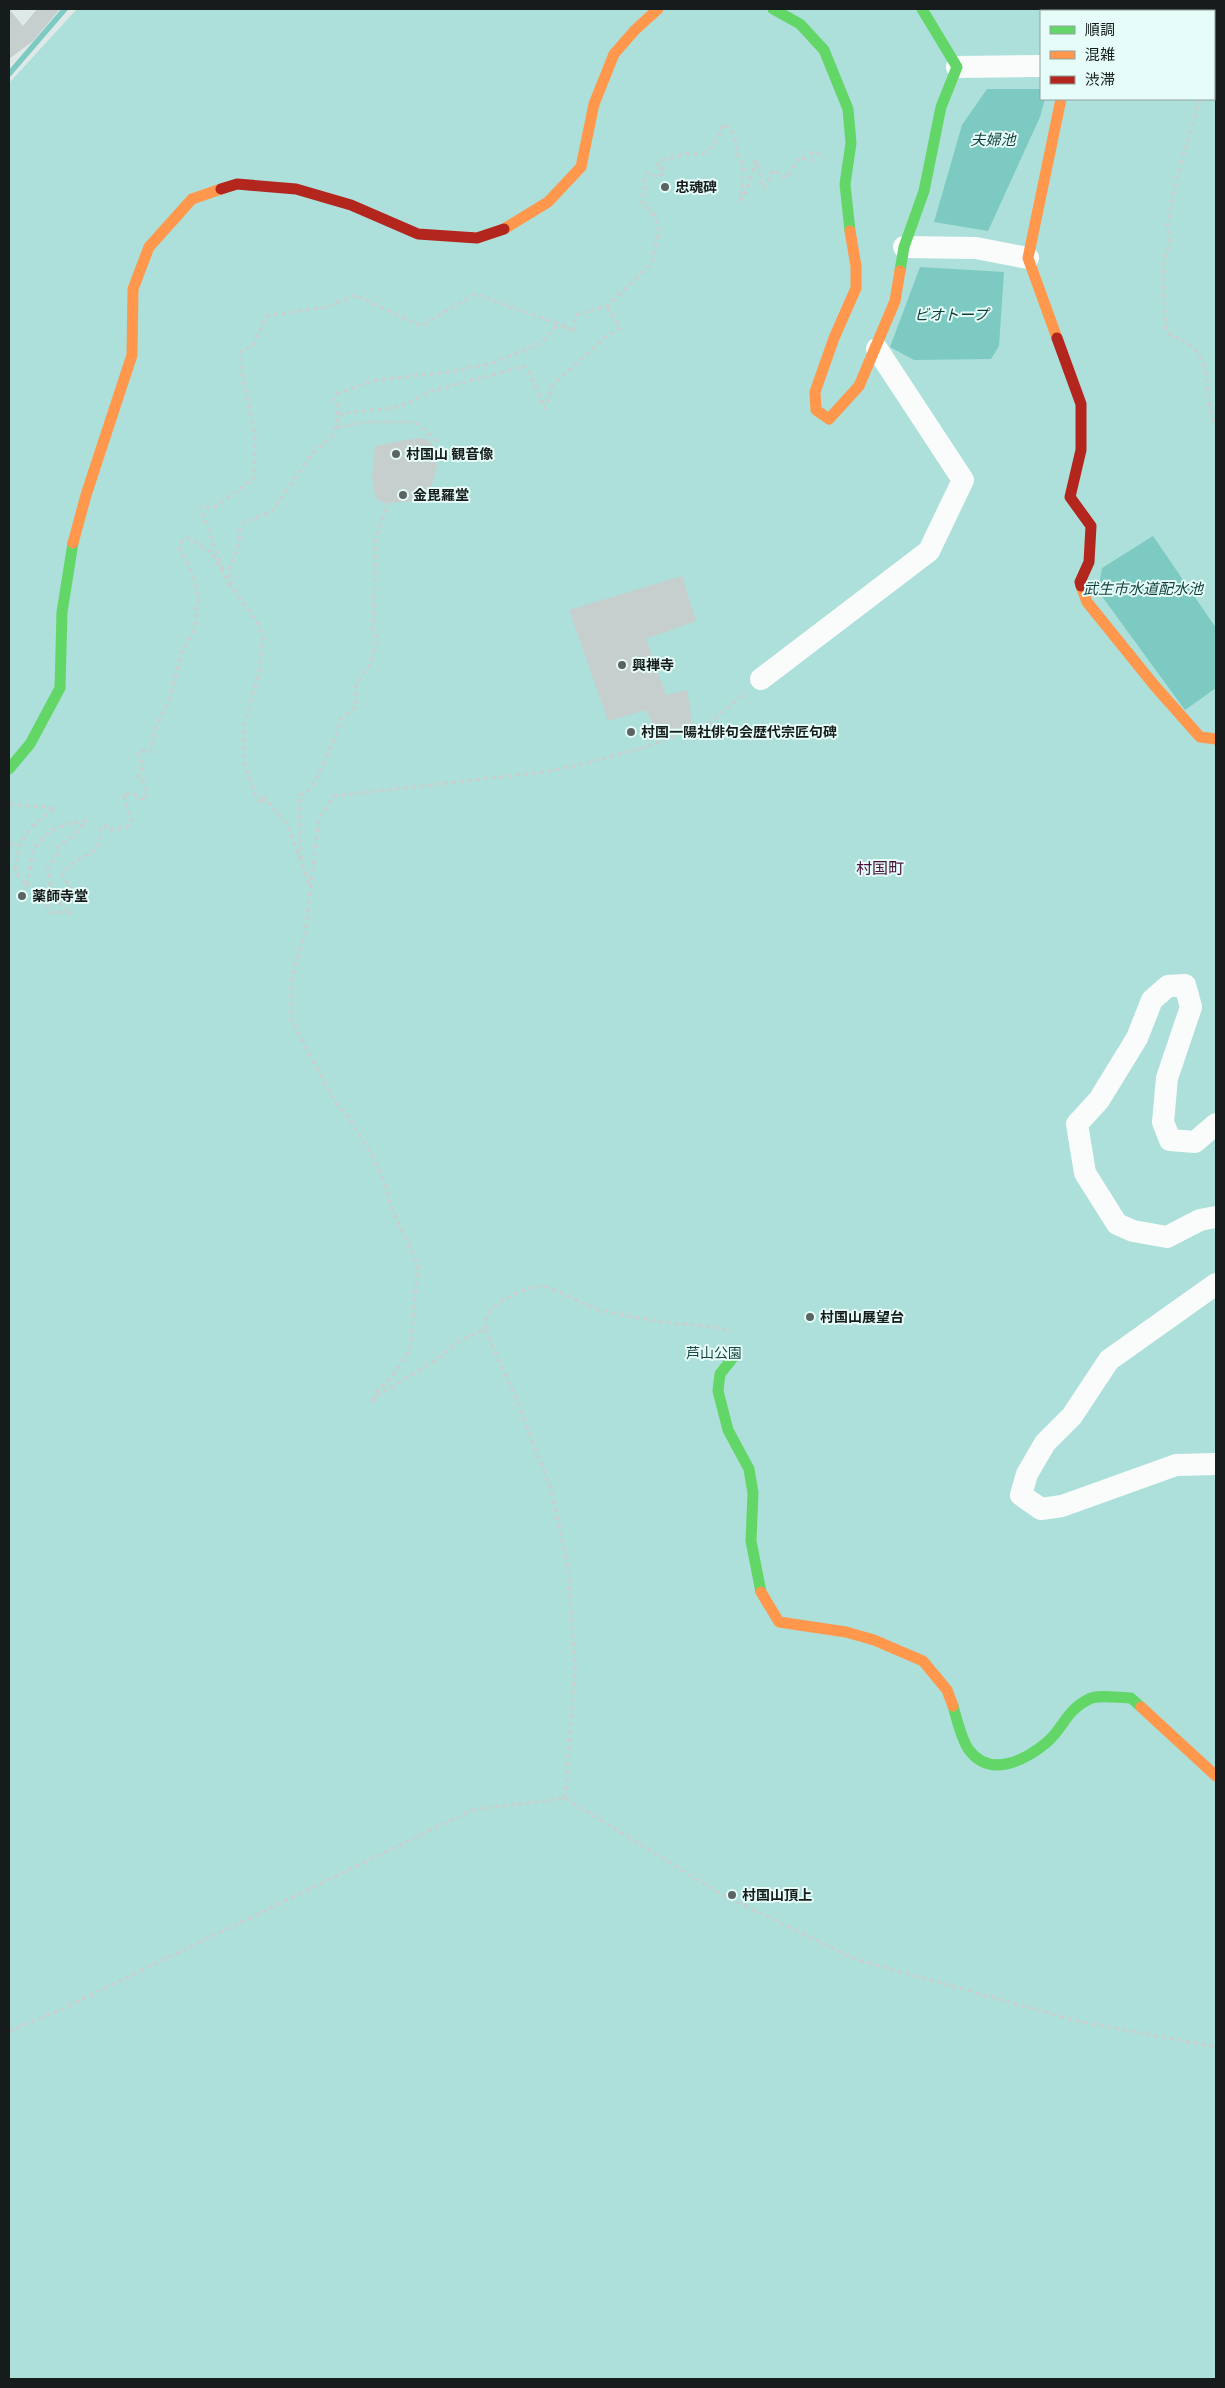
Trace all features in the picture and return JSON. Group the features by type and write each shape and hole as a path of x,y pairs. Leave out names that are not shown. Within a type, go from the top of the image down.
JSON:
{"street":[{"path":"9,769 30,744 60,688 62,612 69,560 86,495 132,355 134,328 132,289 149,247 192,199 237,184 296,189 351,205 418,234 477,238 507,228 548,202 581,167 594,104 614,54 635,30 658,9"},
{"path":"772,9 800,24 824,50 848,109 851,143 847,172 847,210 856,266 856,288 834,338 816,392 816,410 829,419 859,386 895,301 904,247 924,191 941,107 957,67"},
{"path":"922,9 957,67"},
{"path":"957,67 1040,66"},
{"path":"1060,100 1028,258 1081,404 1081,450 1070,497 1091,526 1089,562 1080,582 1087,602 1154,685 1200,737 1216,739"},
{"path":"904,247 976,248 1028,258"},
{"path":"761,679 929,550 963,480 876,349"},
{"path":"1216,1124 1195,1142 1170,1140 1163,1122 1167,1078 1191,1007 1186,985 1168,986 1152,1000 1137,1038 1100,1100 1077,1124 1085,1173 1117,1224 1133,1232 1167,1237 1200,1220 1216,1217"},
{"path":"1216,1284 1109,1360 1072,1416 1045,1443 1027,1474 1021,1495 1041,1509 1062,1506 1176,1465 1216,1464"},
{"path":"735,1355 720,1374 718,1391 728,1430 749,1469 752,1493 751,1541 761,1592 779,1622 846,1632 874,1640 923,1661 947,1690 968,1749 984,1763 1003,1766 1024,1757 1048,1742 1072,1709 1091,1698 1131,1698 1216,1776"}],"path":[{"path":"1200,100 1176,180 1167,227 1170,241 1164,261 1163,297 1166,331 1173,337 1188,343 1200,356 1208,379 1209,402 1216,427"},
{"path":"230,585 212,544 200,507 215,507 254,478 255,434 240,370 240,352 253,346 266,316 326,307 355,295 421,326 476,294 570,328 574,332 575,315 607,306 643,273 655,256 659,230 653,213 641,201 647,174 659,177 662,175 663,169 657,166 661,160 670,160 686,154 700,154 709,150 721,132 722,125 730,128 734,134 738,156 744,166 740,200 744,197 753,165 756,161 761,177 760,185 764,188 773,170 787,178 799,157 811,161 811,153 815,152 847,172"},
{"path":"339,416 345,413 399,407 432,392 525,366 532,375 545,409 552,386 605,337 620,328 607,306"},
{"path":"230,585 232,580 229,569 240,542 239,532 243,523 272,511 288,491 305,463 331,437 339,416 338,406 332,400 338,393 377,380 448,372 490,364 541,343 555,327 570,328"},
{"path":"336,427 368,422 416,422 434,438 436,441 432,443"},
{"path":"310,888 301,859 300,796 311,789 335,738 341,718 356,707 356,687 370,664 378,639 373,629 376,537 388,503"},
{"path":"24,896 33,848 52,830 68,824 86,821 73,836 58,847 57,856 48,866 50,882 45,894 48,908 51,912 71,913 51,896 70,887 62,874 63,871 72,862 93,851 100,842 101,826 104,825 112,830 130,826 131,821 123,794 134,794 144,800 147,799 143,780 138,778 143,766 138,752 141,750 150,752 156,727 170,698 181,654 194,631 197,615 195,611 199,599 190,567 179,548 182,541 188,538 212,554 230,585 257,621 263,638 259,672 243,729 245,765 257,800 264,802 262,795 270,801 287,824 310,888"},
{"path":"485,1329 458,1342 439,1358 378,1394 372,1403 376,1392 391,1378 410,1350 418,1265 392,1209 374,1159 349,1118 334,1102 291,1020 291,980 304,933 319,818 334,796 544,772 645,747 710,723 761,679"},
{"path":"9,804 55,808 31,828 19,846 16,871 27,886"},
{"path":"9,843 19,846"},
{"path":"565,1798 575,1668 568,1567 551,1489 517,1401 485,1329 487,1317 500,1303 516,1292 542,1286 598,1309 657,1321 687,1323 735,1333 739,1341 735,1355"},
{"path":"9,2030 60,2010 472,1810 565,1798 719,1893 855,1959 1077,2022 1216,2048"}],"green space":[{"name":"芦山公園","path":"77,9 1216,9 1216,2379 9,2379 9,83"}],"water":[{"name":"夫婦池","path":"987,89 1040,89 1040,100 1045,100 1040,117 988,231 934,222 962,125"},
{"name":"ビオトープ","path":"920,267 1004,272 999,346 991,359 914,360 890,347"},
{"name":"武生市水道配水池","path":"1153,536 1216,628 1216,688 1185,710 1098,591 1102,568"}],"building":[{"path":"9,9 23,26 37,9 60,9 33,41 9,59"},
{"path":"417,438 426,439 437,448 437,467 430,491 419,501 385,503 379,501 375,496 372,476 375,446"},
{"name":"興禅寺","path":"682,576 696,621 646,639 666,695 687,690 693,725 659,736 646,710 608,721 569,610"}],"waterway":[{"path":"9,74 65,9"}],"traffic: fast":[{"path":"773,9 800,24 824,50 848,109 851,143 845,184 850,231"},
{"path":"900,271 904,247 924,191 941,107 957,67 922,9"},
{"path":"9,769 30,744 60,688 62,612 73,543"},
{"path":"735,1355 720,1374 718,1391 728,1430 749,1469 753,1493 751,1541 761,1592"},
{"path":"953,1706 961,1735 969,1750 977,1758 997,1765 1018,1761 1037,1750 1052,1737 1075,1709 1089,1699 1104,1696 1131,1698 1141,1707"}],"traffic: slow":[{"path":"504,229 548,202 581,167 594,104 614,54 635,30 658,9"},
{"path":"1057,338 1028,258 1061,100"},
{"path":"73,543 86,495 132,355 133,289 149,247 192,199 221,189"},
{"path":"850,231 856,266 856,288 834,338 815,392 816,410 829,419 859,386 895,301 900,271"},
{"path":"1081,586 1087,602 1154,685 1200,737 1216,739"},
{"path":"761,1592 779,1622 846,1632 874,1640 923,1661 947,1690 953,1706"},
{"path":"1141,1707 1216,1776"}],"traffic: jam":[{"path":"221,189 237,184 296,189 351,205 418,234 477,238 504,229"},
{"path":"1057,338 1081,404 1081,450 1070,497 1091,526 1089,562 1080,582 1081,586"}],"place":[{"name":"忠魂碑","path":"665,187"},
{"name":"村国山 観音像","path":"396,454"},
{"name":"金毘羅堂","path":"403,495"},
{"name":"興禅寺","path":"622,665"},
{"name":"村国一陽社俳句会歴代宗匠句碑","path":"631,732"},
{"name":"薬師寺堂","path":"22,896"},
{"name":"村国山展望台","path":"810,1317"},
{"name":"村国山頂上","path":"732,1895"}],"district":[{"name":"村国町","path":"880,868"}]}
